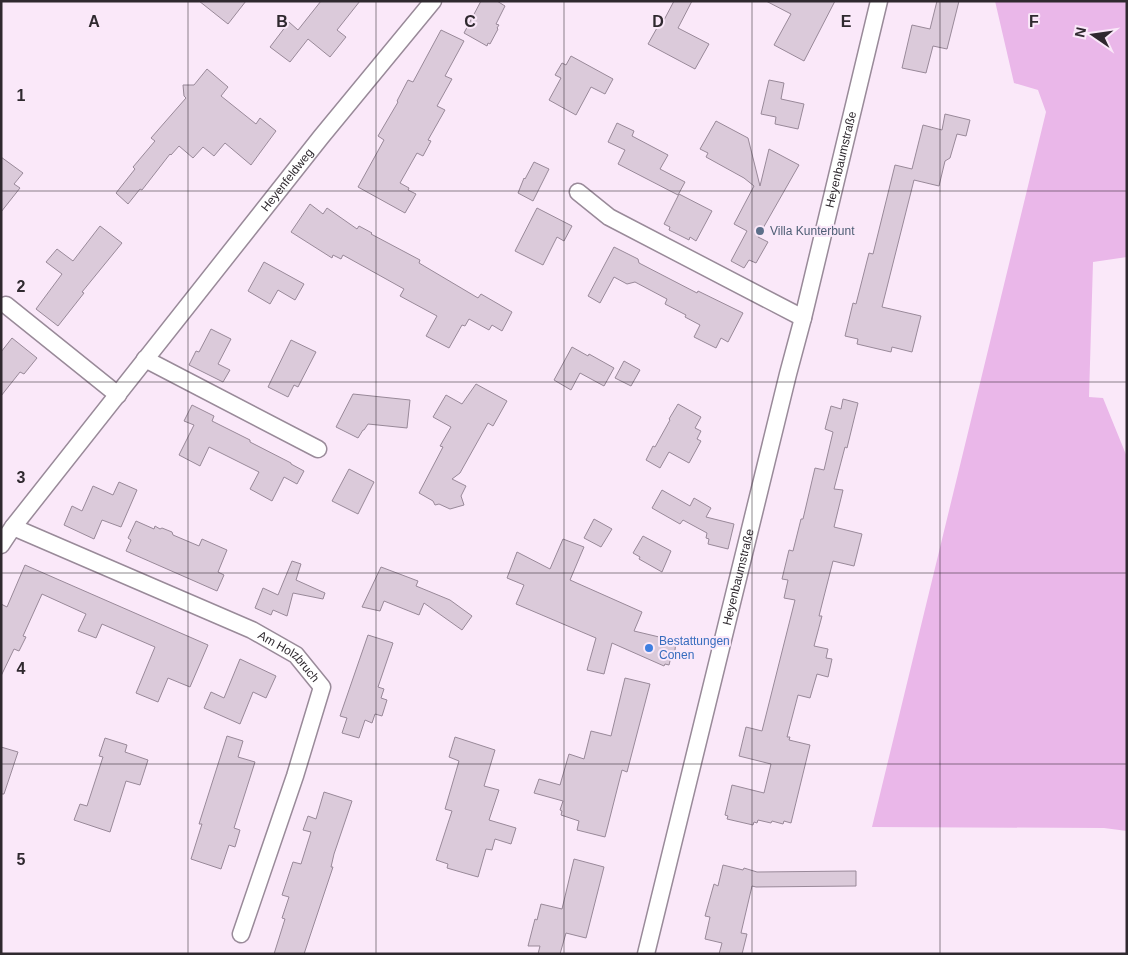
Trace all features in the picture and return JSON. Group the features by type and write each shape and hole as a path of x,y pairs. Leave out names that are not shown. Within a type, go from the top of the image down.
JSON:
{"street":[{"name":"Heyenbaumstraße","path":"646,954 879,1"},
{"name":"Heyenfeldweg","path":"1,545 13,527 145,359 431,2"},
{"path":"578,192 609,217 803,318"},
{"path":"6,305 118,395"},
{"path":"145,359 318,449"},
{"name":"Am Holzbruch","path":"13,527 252,630 296,655 322,687 295,776 241,934"}],"shaded area":[{"path":"995,1 1127,1 1127,257 1093,262 1089,397 1103,398 1127,457 1127,831 1104,828 872,827 1046,112 1038,90 1014,83"}],"building":[{"path":"199,1 246,1 228,24"},
{"path":"321,1 360,1 337,30 346,37 330,57 308,39 290,62 270,47 289,22 298,30"},
{"path":"481,1 497,1 505,6 496,24 499,25 498,29 487,46 464,33"},
{"path":"674,1 692,1 678,28 709,44 695,69 648,44"},
{"path":"766,1 835,1 804,61 774,45 791,14"},
{"path":"937,1 959,1 947,49 933,46 926,73 902,68 912,25 930,29"},
{"path":"441,30 464,41 445,76 452,79 437,106 445,110 428,140 431,141 423,156 417,153 400,183 416,194 405,213 358,187 384,140 378,136 398,102 408,80 413,82"},
{"path":"571,56 613,79 605,94 591,87 576,115 549,100 561,78 555,75 562,63 566,65"},
{"path":"207,69 228,87 221,96 256,124 260,118 276,131 251,165 225,143 214,156 203,147 193,158 179,146 128,204 116,193 135,169 133,167 155,141 151,138 186,98 183,85 194,85"},
{"path":"769,80 784,83 781,99 804,104 798,129 775,124 776,117 761,114"},
{"path":"945,114 970,120 966,136 957,134 950,158 945,161 939,186 914,180 882,307 921,316 912,352 892,347 891,352 857,344 858,339 845,336 853,303 856,304 869,253 873,254 895,165 912,169 923,125 942,130"},
{"path":"716,121 748,138 760,186 769,149 799,165 758,237 768,242 756,263 749,260 744,268 731,261 747,231 734,224 754,186 744,178 706,157 708,153 700,149"},
{"path":"617,123 634,131 632,136 668,155 660,169 685,182 678,195 618,164 625,150 608,142"},
{"path":"1,157 23,173 14,184 20,188 1,212"},
{"path":"534,162 549,169 533,201 518,193 524,178"},
{"path":"679,194 712,211 696,241 690,237 689,240 669,230 670,227 664,224"},
{"path":"310,204 323,214 327,208 357,229 359,226 420,260 419,263 478,298 481,294 512,312 502,331 492,325 489,330 469,319 465,326 462,325 449,348 426,336 437,316 400,296 404,289 343,255 341,259 333,255 332,258 291,232"},
{"path":"537,208 572,226 564,241 557,237 543,265 515,251"},
{"path":"100,226 122,243 82,292 84,293 58,326 36,309 62,274 46,262 57,249 73,261"},
{"path":"614,247 638,259 639,263 697,293 698,291 743,313 728,342 721,338 716,348 694,337 700,325 665,304 667,299 635,282 627,284 614,277 600,303 588,296"},
{"path":"264,262 304,284 295,300 278,290 270,304 248,291"},
{"path":"211,329 231,339 218,364 230,370 223,382 189,365 196,351 199,352"},
{"path":"12,338 37,358 24,374 20,372 1,396 1,352"},
{"path":"291,340 316,352 298,387 294,385 288,397 268,387"},
{"path":"572,347 614,368 604,386 580,373 571,390 554,380"},
{"path":"624,361 640,370 631,386 615,378"},
{"path":"476,384 507,401 493,426 488,423 460,473 452,479 466,486 461,496 464,505 450,509 439,504 435,505 433,501 419,493 443,447 440,446 451,427 433,417 446,395 462,404"},
{"path":"353,394 410,400 407,428 368,424 358,438 336,427"},
{"path":"843,399 858,403 847,448 845,447 834,489 843,490 834,527 862,534 854,566 833,561 819,616 822,616 814,646 828,649 826,658 832,659 828,677 817,674 810,698 798,695 787,737 790,737 789,740 810,745 791,823 784,821 783,824 772,821 771,823 758,820 753,825 727,819 728,816 725,815 732,785 764,793 771,764 739,756 746,727 762,731 795,600 784,598 788,580 782,579 789,550 793,551 815,468 824,470 833,432 825,429 831,406 841,409"},
{"path":"678,404 701,417 695,428 701,431 697,439 701,441 689,463 669,452 660,468 646,460"},
{"path":"192,405 214,416 212,421 304,471 297,484 284,477 272,501 250,489 259,472 209,447 200,466 179,455 194,425 184,421"},
{"path":"349,469 374,482 358,514 332,501"},
{"path":"119,482 137,490 121,527 102,520 94,539 64,525 72,506 82,511 93,486 113,495"},
{"path":"662,490 690,506 694,498 711,508 706,517 734,524 728,549 708,544 707,533 683,520 680,524 652,508"},
{"path":"594,519 612,529 601,547 584,538"},
{"path":"136,521 154,529 155,526 160,529 162,528 199,546 202,539 227,550 218,572 224,575 217,591 126,551 131,540 128,538"},
{"path":"643,536 671,551 662,572 639,559 640,557 633,553"},
{"path":"563,539 584,547 570,580 642,612 634,631 676,641 675,650 672,653 669,665 665,664 664,666 612,643 604,674 587,670 596,638 516,604 524,585 507,578 517,552 550,569"},
{"path":"292,561 301,564 296,580 325,593 323,599 293,593 287,616 273,610 271,615 255,608 263,588 278,595"},
{"path":"25,565 208,645 190,687 168,678 158,702 136,693 155,647 102,624 96,638 78,631 86,614 42,594 23,636 26,637 19,651 14,649 1,676 1,604 7,607"},
{"path":"381,567 418,581 416,586 450,600 472,616 462,630 424,603 419,615 384,601 380,611 362,607"},
{"path":"368,635 393,643 378,687 384,689 381,698 387,700 382,716 375,714 372,723 365,720 359,738 342,733 347,718 340,716"},
{"path":"240,659 276,676 266,698 253,692 240,724 204,708 211,692 224,698"},
{"path":"625,678 650,684 627,772 622,770 605,837 577,830 579,821 561,815 562,811 560,810 563,801 534,793 539,779 560,785 569,754 584,759 591,731 611,736"},
{"path":"227,736 243,741 238,757 255,762 234,828 240,830 235,847 229,845 221,869 191,859 202,824 199,824"},
{"path":"455,737 495,750 484,786 499,790 489,820 516,828 511,844 495,839 492,850 486,849 478,877 447,868 448,864 436,860 452,811 445,809 459,761 449,757"},
{"path":"105,738 127,745 125,752 148,760 140,785 126,781 110,832 74,820 80,804 87,806 103,757 99,756"},
{"path":"1,747 18,752 4,794 1,794"},
{"path":"324,792 352,801 334,854 331,867 333,867 304,954 274,954 285,919 282,918 289,897 282,895 293,862 301,864 311,832 303,830 308,816 316,819"},
{"path":"574,859 604,867 586,938 566,933 560,954 538,954 540,946 528,946 535,919 537,920 541,904 562,909"},
{"path":"723,865 757,872 856,871 856,886 752,886 741,933 747,934 742,954 719,954 722,943 705,939 710,917 705,916 714,884 718,886"}],"place":[{"name":"Villa Kunterbunt","path":"760,231"},
{"name":"Bestattungen Conen","path":"649,648"}]}
